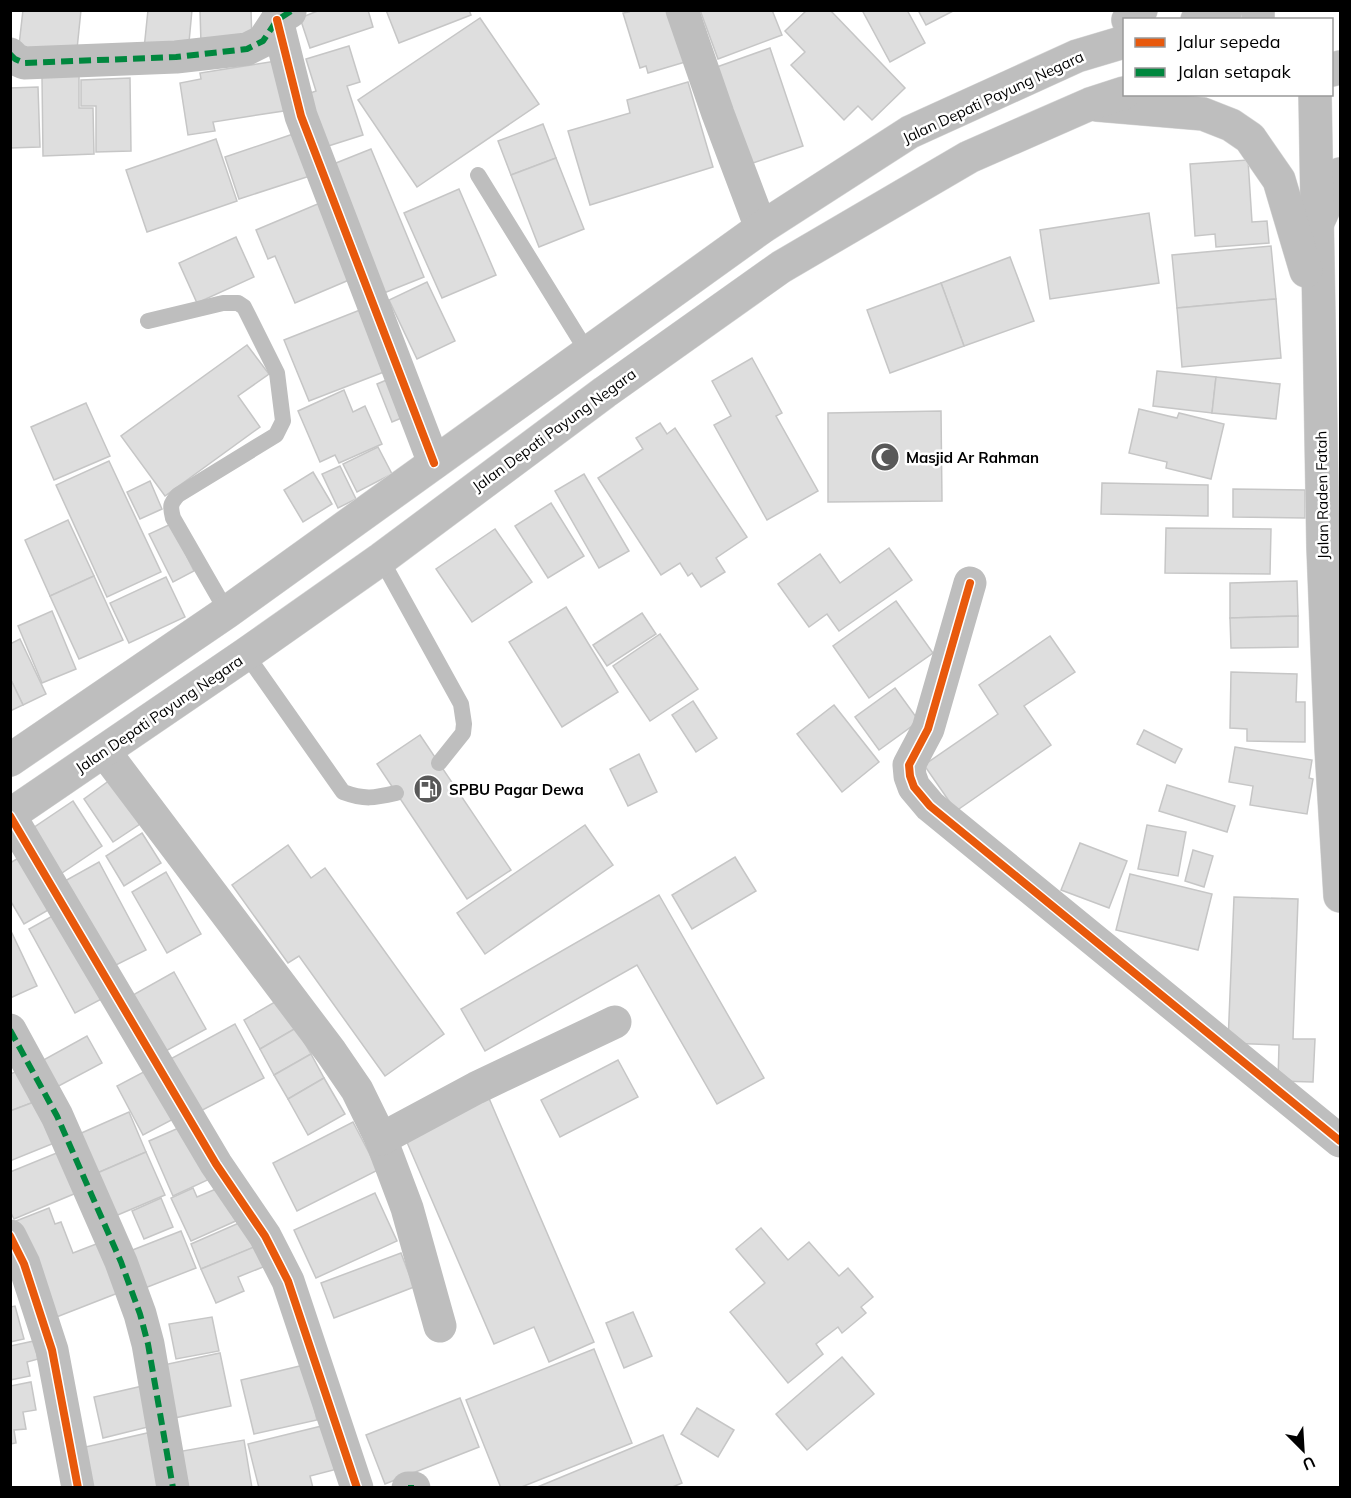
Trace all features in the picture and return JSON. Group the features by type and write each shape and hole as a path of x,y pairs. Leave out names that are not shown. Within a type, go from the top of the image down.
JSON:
{"main road":[{"path":"682,10 761,228"},
{"path":"1203,18 1226,10"},
{"path":"10,54 24,63 176,57 248,49 263,41 285,15"},
{"path":"285,15 301,116 434,463"},
{"path":"1077,56 1123,23"},
{"name":"Jalan Depati Payung Negara","path":"10,760 227,612 761,228 910,132 1077,56 1123,43"},
{"name":"Jalan Depati Payung Negara","path":"10,816 381,559 605,392 781,267 969,157 1090,105 1123,94"},
{"name":"Jalan Raden Fatah","path":"1315,96 1323,548 1331,748 1341,896"},
{"path":"1090,105 1203,114 1231,125 1250,138 1279,180 1318,310"},
{"path":"1317,224 1341,174"},
{"path":"970,583 928,729 909,765 914,787 930,806 1341,1141"},
{"path":"104,751 331,1052 357,1090 381,1139 407,1208 440,1326"},
{"path":"10,816 216,1164 265,1236 279,1263 288,1281 357,1488"},
{"path":"381,1139 476,1088 615,1022"},
{"path":"10,1030 57,1116 121,1262 140,1314 148,1344 173,1488"},
{"path":"10,1236 24,1264 52,1350 78,1488"},
{"path":"408,1488 414,1488"}],"lane":[{"path":"478,175 588,353"},
{"path":"147,321 223,303 238,303 244,307 277,373 283,421 276,435 178,495 171,502 173,518 227,612"},
{"path":"381,559 461,704 463,733 439,763"},
{"path":"246,654 343,792 356,797 373,798 396,792"}],"building":[{"path":"23,10 81,10 76,59 18,54"},
{"path":"148,10 192,10 188,53 144,49"},
{"path":"200,10 251,10 252,42 201,44"},
{"path":"320,10 368,10 373,27 310,48 300,18"},
{"path":"386,10 469,10 471,15 399,43"},
{"path":"628,10 677,10 692,60 648,73 646,66 640,68 623,13 629,12"},
{"path":"700,10 772,10 782,35 718,59"},
{"path":"807,10 830,10 905,88 872,120 858,106 844,120 791,65 805,52 785,31"},
{"path":"862,10 907,10 925,43 890,62"},
{"path":"918,10 955,10 926,25"},
{"path":"480,18 539,104 417,187 358,100"},
{"path":"349,46 360,82 347,86 363,135 322,148 305,95 316,91 306,59"},
{"path":"770,48 803,146 747,165 714,68"},
{"path":"282,60 290,110 213,122 215,131 188,135 180,83 201,79 200,73"},
{"path":"79,76 79,108 93,108 94,154 43,156 42,77"},
{"path":"130,78 131,151 96,152 96,106 81,106 81,80"},
{"path":"688,82 713,167 590,205 568,131 630,113 627,100"},
{"path":"38,87 40,147 10,148 10,88"},
{"path":"543,124 556,158 511,175 498,141"},
{"path":"302,131 316,174 239,199 225,157"},
{"path":"216,139 237,201 147,232 126,170"},
{"path":"371,149 424,277 384,293 331,165"},
{"path":"556,158 584,229 539,247 511,175"},
{"path":"1248,160 1252,222 1267,221 1269,243 1216,247 1215,234 1195,236 1190,164"},
{"path":"459,189 496,275 442,298 404,213"},
{"path":"320,203 349,280 295,303 275,256 268,259 256,230"},
{"path":"1149,213 1159,283 1050,299 1040,230"},
{"path":"236,237 254,277 197,303 179,263"},
{"path":"1271,246 1276,299 1177,308 1172,255"},
{"path":"1010,257 1034,321 964,346 941,283"},
{"path":"427,282 455,341 417,359 389,300"},
{"path":"941,283 964,346 890,373 867,310"},
{"path":"1276,299 1281,358 1182,367 1177,308"},
{"path":"365,308 389,370 309,401 284,340"},
{"path":"247,345 269,374 238,396 260,427 165,496 121,436"},
{"path":"752,358 782,413 776,416 818,491 767,520 714,425 731,416 712,381"},
{"path":"1157,371 1216,377 1212,413 1153,406"},
{"path":"396,376 411,414 392,422 377,384"},
{"path":"1216,377 1280,384 1276,419 1212,413"},
{"path":"344,390 353,412 365,406 382,444 339,463 335,455 320,462 298,411"},
{"path":"86,403 110,456 54,480 31,427"},
{"path":"1139,409 1177,418 1179,413 1224,424 1211,479 1166,468 1167,462 1129,453"},
{"name":"Masjid Ar Rahman","path":"941,411 942,501 828,502 828,413"},
{"path":"660,423 667,434 675,428 747,537 716,558 725,572 701,587 692,573 688,576 680,563 661,575 598,478 643,449 636,438"},
{"path":"378,447 392,474 357,492 343,464"},
{"path":"109,461 161,572 107,597 56,485"},
{"path":"340,466 356,499 338,508 322,474"},
{"path":"313,472 332,504 303,522 284,490"},
{"path":"584,474 629,551 599,568 555,491"},
{"path":"150,481 162,509 140,519 127,492"},
{"path":"1102,483 1208,485 1208,516 1101,514"},
{"path":"1233,489 1305,490 1305,518 1233,517"},
{"path":"551,503 584,556 548,578 515,526"},
{"path":"68,520 94,576 50,596 25,540"},
{"path":"171,524 194,571 173,582 149,534"},
{"path":"1166,528 1271,529 1270,574 1165,573"},
{"path":"495,529 532,582 472,622 436,569"},
{"path":"889,548 912,580 839,631 827,614 809,627 778,584 820,554 840,583"},
{"path":"94,576 123,640 79,659 50,596"},
{"path":"166,577 185,617 129,643 110,603"},
{"path":"1297,581 1298,616 1230,618 1230,583"},
{"path":"896,601 933,653 869,698 833,646"},
{"path":"566,607 618,692 562,727 509,642"},
{"path":"52,611 76,669 42,683 18,626"},
{"path":"642,613 656,634 607,666 593,645"},
{"path":"1298,616 1298,647 1231,648 1230,618"},
{"path":"660,634 698,689 650,721 613,666"},
{"path":"1050,636 1075,672 1024,706 1051,745 956,811 924,765 998,714 979,685"},
{"path":"20,639 46,694 23,705 10,678 10,644"},
{"path":"1231,672 1297,674 1296,702 1305,702 1305,742 1247,741 1247,729 1230,728"},
{"path":"10,678 23,705 10,711"},
{"path":"895,688 919,721 879,750 855,717"},
{"path":"693,701 717,738 696,752 672,715"},
{"path":"834,705 879,762 842,792 797,734"},
{"path":"1144,730 1182,749 1175,763 1137,744"},
{"path":"420,735 511,870 467,899 377,764"},
{"path":"1235,747 1312,760 1309,778 1313,779 1307,814 1250,805 1253,786 1229,782"},
{"path":"639,754 657,792 628,806 610,769"},
{"path":"110,780 140,824 113,842 84,799"},
{"path":"1167,785 1235,806 1227,832 1159,811"},
{"path":"73,801 102,846 59,875 30,830"},
{"path":"585,825 613,865 485,954 457,913"},
{"path":"1147,825 1186,832 1178,876 1138,869"},
{"path":"142,833 161,863 124,886 106,856"},
{"path":"1080,843 1127,861 1109,908 1061,890"},
{"path":"288,845 311,878 325,868 444,1034 385,1076 299,956 288,963 232,885"},
{"path":"1193,850 1213,856 1204,887 1185,881"},
{"path":"27,853 57,905 24,924 10,900 10,863"},
{"path":"735,857 756,891 692,929 672,895"},
{"path":"99,862 146,950 110,968 63,882"},
{"path":"166,872 201,934 167,953 132,892"},
{"path":"1130,874 1212,894 1198,950 1116,930"},
{"path":"659,895 764,1078 717,1104 637,965 485,1051 461,1009"},
{"path":"1234,897 1298,899 1293,1039 1315,1039 1313,1082 1278,1081 1279,1045 1228,1043"},
{"path":"65,909 111,994 75,1013 29,929"},
{"path":"10,929 37,986 10,998"},
{"path":"174,972 206,1029 164,1052 133,995"},
{"path":"280,999 296,1028 260,1049 244,1020"},
{"path":"235,1024 264,1078 191,1116 163,1063"},
{"path":"296,1028 311,1054 274,1075 260,1049"},
{"path":"87,1036 102,1063 53,1089 38,1063"},
{"path":"311,1054 324,1078 288,1099 274,1075"},
{"path":"618,1060 638,1097 560,1137 541,1100"},
{"path":"155,1066 181,1115 143,1135 117,1086"},
{"path":"29,1067 42,1099 10,1111 10,1074"},
{"path":"324,1078 345,1114 308,1135 288,1099"},
{"path":"488,1096 594,1342 549,1362 534,1327 494,1344 403,1133"},
{"path":"42,1099 59,1141 10,1161 10,1111"},
{"path":"129,1112 146,1152 95,1174 77,1135"},
{"path":"353,1122 378,1170 297,1211 273,1163"},
{"path":"190,1123 214,1177 173,1196 149,1141"},
{"path":"64,1150 81,1191 14,1219 10,1211 10,1172"},
{"path":"146,1152 165,1195 113,1217 95,1174"},
{"path":"223,1186 238,1220 191,1241 171,1198 193,1188 197,1197"},
{"path":"375,1193 397,1241 316,1278 294,1230"},
{"path":"161,1198 173,1227 144,1239 132,1211"},
{"path":"49,1208 55,1224 61,1222 73,1253 104,1241 123,1291 54,1318 16,1221"},
{"path":"248,1219 259,1245 201,1269 191,1244"},
{"path":"761,1228 788,1260 809,1242 839,1276 848,1268 873,1297 861,1307 866,1313 842,1333 838,1327 816,1344 823,1354 788,1383 730,1312 765,1283 736,1249"},
{"path":"181,1231 196,1268 145,1288 130,1251"},
{"path":"259,1245 268,1265 238,1277 244,1291 216,1303 201,1269"},
{"path":"401,1253 414,1287 334,1318 321,1283"},
{"path":"15,1306 24,1339 10,1342 10,1307"},
{"path":"633,1312 652,1356 624,1368 606,1323"},
{"path":"212,1317 219,1351 176,1359 169,1324"},
{"path":"34,1341 38,1359 27,1362 30,1376 10,1380 10,1346"},
{"path":"594,1349 632,1443 519,1488 501,1488 466,1400"},
{"path":"220,1353 231,1406 165,1420 154,1367"},
{"path":"842,1357 874,1394 807,1450 776,1414"},
{"path":"304,1365 317,1420 254,1434 241,1380"},
{"path":"31,1382 36,1410 23,1412 26,1429 14,1430 16,1443 10,1444 10,1386"},
{"path":"147,1385 156,1425 103,1438 94,1397"},
{"path":"460,1398 479,1447 385,1484 366,1435"},
{"path":"697,1408 734,1430 718,1457 681,1434"},
{"path":"334,1423 345,1467 310,1476 313,1488 259,1488 248,1444"},
{"path":"156,1431 168,1488 89,1488 81,1448"},
{"path":"663,1435 682,1483 670,1488 535,1488"},
{"path":"244,1440 252,1488 183,1488 177,1452"}],"marked path":[{"path":"10,54 24,63 176,57 247,49 263,41 277,20 293,10"},
{"path":"10,1030 57,1116 121,1262 140,1314 148,1344 173,1488"},
{"path":"408,1488 414,1488"}],"cycle path":[{"path":"277,20 301,116 434,463"},
{"path":"970,583 928,729 909,765 914,787 930,806 1340,1141"},
{"path":"10,816 216,1164 265,1236 288,1281 357,1488"},
{"path":"10,1236 24,1264 52,1350 78,1488"}],"place":[{"name":"Masjid Ar Rahman","path":"885,457"},
{"name":"SPBU Pagar Dewa","path":"428,789"}]}
